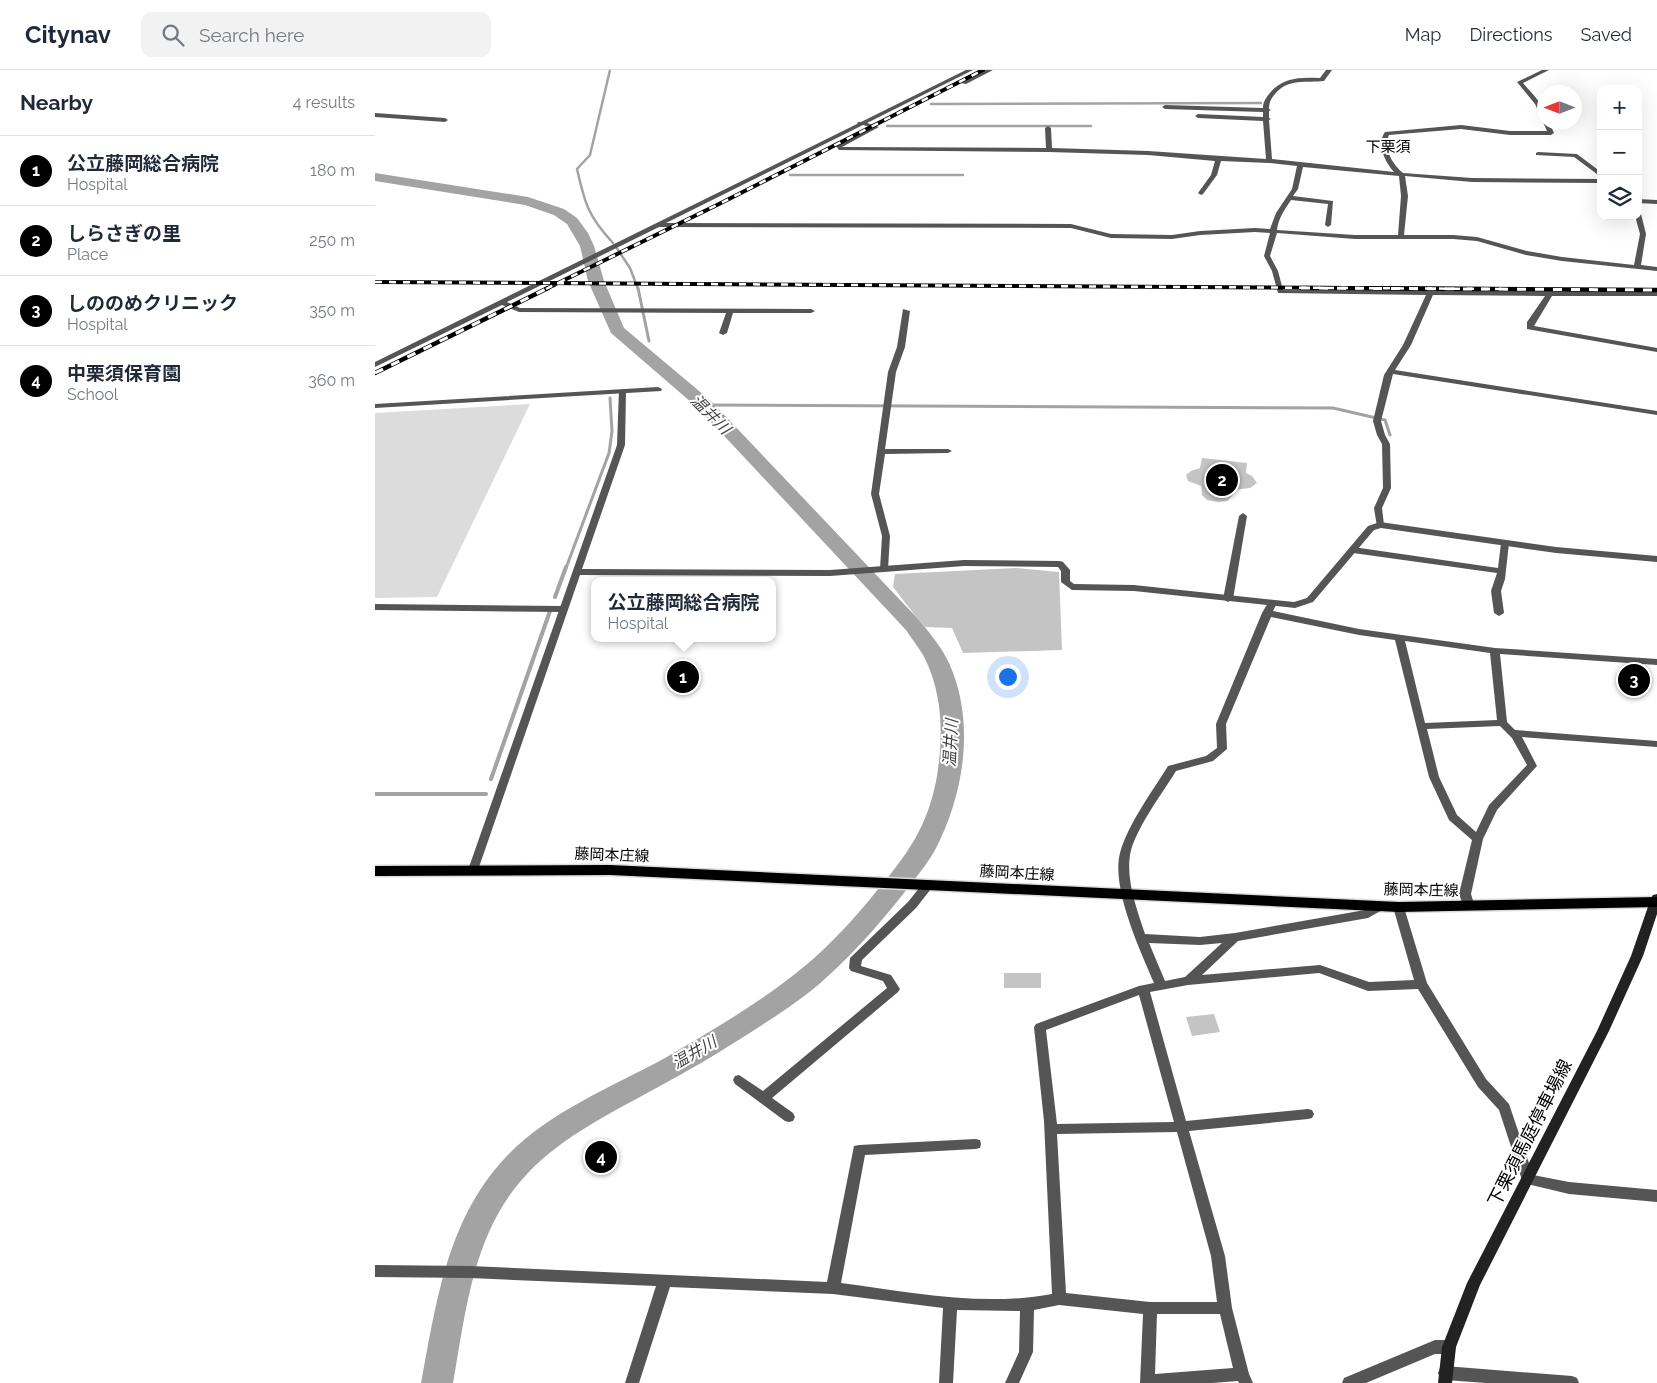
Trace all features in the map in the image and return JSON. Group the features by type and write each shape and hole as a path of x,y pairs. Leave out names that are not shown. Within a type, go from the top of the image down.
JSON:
{"main road":[{"name":"藤岡本庄線","path":"375,871 610,870 1399,907 1656,904"},
{"name":"下栗須馬庭停車場線","path":"1445,1378 1449,1347 1474,1283 1603,1031 1637,956 1656,904"}],"street":[{"path":"375,365 970,70"},
{"path":"964,83 989,70"},
{"path":"1269,161 1267,151 1268,110 1266,102 1279,86 1296,79 1322,80 1329,70"},
{"path":"1537,103 1521,82 1546,70"},
{"path":"1165,107 1268,110"},
{"path":"375,115 445,120"},
{"path":"1199,116 1267,119"},
{"path":"860,123 876,127 839,146 841,149 1049,150 1148,154 1269,161 1402,175 1440,176 1472,180 1597,181"},
{"path":"1048,128 1049,150"},
{"path":"1401,237 1405,184 1402,175 1393,167 1383,142 1384,136 1387,133 1461,128 1551,133 1550,130"},
{"path":"1538,154 1575,156 1597,172"},
{"path":"1201,193 1214,175 1219,159"},
{"path":"1300,164 1295,190 1279,213 1273,227 1274,232 1267,256 1275,271 1280,292 1657,294"},
{"path":"1291,198 1331,202 1328,224"},
{"path":"1642,201 1657,202"},
{"path":"1637,267 1643,234 1640,220"},
{"path":"657,225 1071,226 1111,236 1172,237 1236,231 1355,237 1453,237 1477,240 1526,253 1562,259 1657,269"},
{"path":"1550,293 1531,322 1530,328 1657,350"},
{"path":"1380,525 1379,508 1387,488 1387,444 1381,435 1377,421 1390,370 1407,345 1430,294"},
{"path":"501,302 519,310 811,311"},
{"path":"723,333 730,310"},
{"path":"884,569 886,536 875,494 892,372 901,347 906,311"},
{"path":"1390,370 1657,413"},
{"path":"375,406 658,389"},
{"path":"473,870 621,445 622,392"},
{"path":"880,452 948,451"},
{"path":"1228,598 1243,516"},
{"path":"1269,608 1295,605 1310,600 1371,528 1380,525 1556,550 1657,559"},
{"path":"1499,613 1496,591 1502,570 1505,543"},
{"path":"1353,550 1502,570"},
{"path":"576,572 830,573 849,570 964,563 1060,564 1066,570 1065,582 1072,587 1135,588 1228,598 1359,632 1495,651 1657,662"},
{"path":"375,607 563,609"},
{"path":"1161,986 1141,938 1129,894 1124,885 1125,856 1130,841 1173,768 1209,759 1222,749 1221,724 1269,608"},
{"path":"1399,638 1434,777 1453,817 1478,839"},
{"path":"1469,907 1465,894 1478,839 1493,808 1532,766 1513,733 1502,722 1495,651"},
{"path":"1422,726 1502,722"},
{"path":"1513,733 1657,744"},
{"path":"764,1097 895,989 887,978 855,968 856,958 912,905 921,885"},
{"path":"1141,938 1201,941 1235,937 1368,914 1380,906"},
{"path":"1399,907 1421,984 1482,1083 1505,1108 1528,1179 1569,1188 1657,1196"},
{"path":"1188,981 1235,937"},
{"path":"1059,1299 1050,1129 1040,1027 1143,989 1188,981 1320,969 1368,987 1421,984"},
{"path":"1143,989 1180,1127 1218,1256 1225,1308 1244,1378 1147,1382 1150,1308"},
{"path":"739,1080 789,1117"},
{"path":"1050,1129 1180,1127 1308,1114"},
{"path":"833,1288 859,1150 975,1144"},
{"path":"375,1271 470,1272 833,1288 950,1304 1027,1305 1059,1299 1150,1308 1225,1308"},
{"path":"632,1383 665,1281"},
{"path":"946,1383 950,1304"},
{"path":"1012,1383 1026,1352 1027,1305"},
{"path":"1349,1383 1435,1347 1449,1347"},
{"path":"1445,1378 1572,1383"}],"shaded area":[{"path":"530,404 437,597 375,598 375,413"}],"building":[{"path":"1202,458 1247,463 1246,473 1252,476 1257,483 1250,488 1233,490 1232,496 1227,501 1207,500 1202,495 1201,486 1188,481 1186,475 1200,468"},
{"path":"1016,568 1059,572 1062,650 963,653 952,628 924,627 893,587 895,574"},
{"path":"1004,973 1041,973 1041,988 1004,988"},
{"path":"1214,1014 1220,1032 1192,1036 1186,1017"}],"waterway":[{"path":"610,70 590,155 577,169 582,192 589,209 598,225 613,243"},
{"path":"931,104 1261,103"},
{"path":"887,126 1091,126"},
{"path":"790,175 963,175"},
{"name":"温井川","path":"375,177 528,201 559,212 572,221 581,233 587,246 596,281 617,330 705,405 914,626 938,662 947,691 951,714 951,761 941,807 932,830 917,858 859,929 821,967 758,1014 674,1065 579,1117 556,1132 516,1166 496,1190 481,1215 469,1241 460,1268 447,1324 437,1383"},
{"path":"616,247 630,268 638,289"},
{"path":"638,288 649,341"},
{"path":"566,568 609,453 612,431 610,398"},
{"path":"705,405 1333,408 1385,420 1390,435"},
{"path":"555,597 566,567"},
{"path":"491,779 550,611"},
{"path":"375,794 486,794"}],"railway":[{"path":"558,283 983,70"},
{"path":"375,282 558,283"},
{"path":"546,289 558,283"},
{"path":"558,283 1501,289"},
{"path":"375,373 548,288"},
{"path":"1301,288 1657,290"}],"place":[{"name":"しらさぎの里","path":"1222,480"},
{"name":"公立藤岡総合病院","path":"683,677"},
{"name":"しののめクリニック","path":"1634,680"},
{"name":"中栗須保育園","path":"601,1157"}],"district":[{"name":"下栗須","path":"1388,147"}]}
